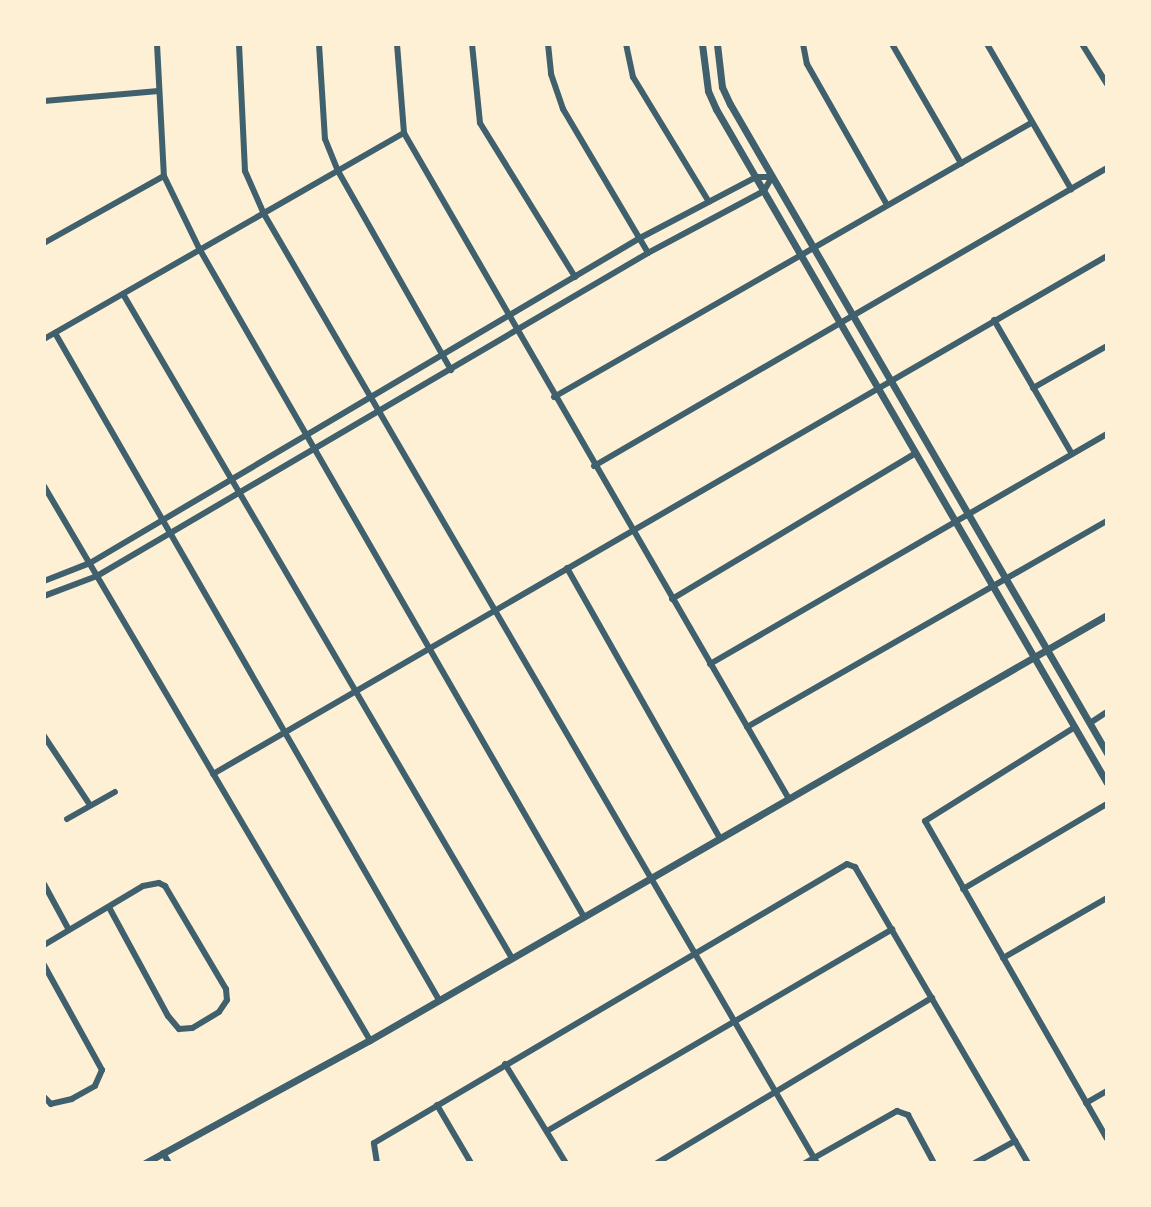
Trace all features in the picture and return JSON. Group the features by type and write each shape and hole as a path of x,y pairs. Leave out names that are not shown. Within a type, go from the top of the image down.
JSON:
{"street":[{"path":"157,44 164,176 200,250 311,450 584,916"},
{"path":"239,44 245,171 264,214 498,608 650,878 816,1161"},
{"path":"319,44 326,139 338,171 451,370"},
{"path":"397,44 404,133 554,397 789,799"},
{"path":"472,44 480,123 575,277"},
{"path":"548,44 557,96 648,253"},
{"path":"626,44 633,78 709,202"},
{"path":"702,44 708,91 1107,783"},
{"path":"717,44 722,87 1107,753"},
{"path":"803,44 807,64 887,205"},
{"path":"892,44 961,163"},
{"path":"987,44 1071,190"},
{"path":"1082,44 1107,84"},
{"path":"44,101 159,91"},
{"path":"554,397 1031,123"},
{"path":"44,339 404,133"},
{"path":"594,466 1107,168"},
{"path":"44,243 164,176"},
{"path":"44,581 90,564 161,519 231,481 640,239 757,177 772,177"},
{"path":"44,596 97,576 648,253 764,191 772,177"},
{"path":"213,774 890,379 1107,256"},
{"path":"123,294 512,958"},
{"path":"994,320 1072,454"},
{"path":"55,333 439,1000"},
{"path":"1033,388 1107,346"},
{"path":"710,664 1107,434"},
{"path":"672,599 916,453"},
{"path":"44,486 370,1040"},
{"path":"747,727 1107,520"},
{"path":"567,568 720,838"},
{"path":"145,1163 370,1040 1107,615"},
{"path":"1090,723 1107,712"},
{"path":"1075,727 927,816 926,829 1107,1139"},
{"path":"44,736 47,745 90,805"},
{"path":"67,819 114,792"},
{"path":"963,889 1107,804"},
{"path":"377,1163 374,1143 846,864 855,867 1028,1163"},
{"path":"44,884 69,930"},
{"path":"44,945 143,886 165,886 226,989 227,1000 219,1012 192,1028 179,1029 110,908"},
{"path":"1003,958 1107,898"},
{"path":"547,1131 892,929"},
{"path":"44,965 102,1070 95,1086 72,1099 51,1104 44,1097"},
{"path":"657,1163 932,998"},
{"path":"505,1064 566,1163"},
{"path":"1086,1103 1107,1091"},
{"path":"437,1105 471,1163"},
{"path":"805,1163 816,1161 897,1111 908,1115 934,1163"},
{"path":"975,1163 1015,1141"},
{"path":"163,1153 169,1163"}]}
